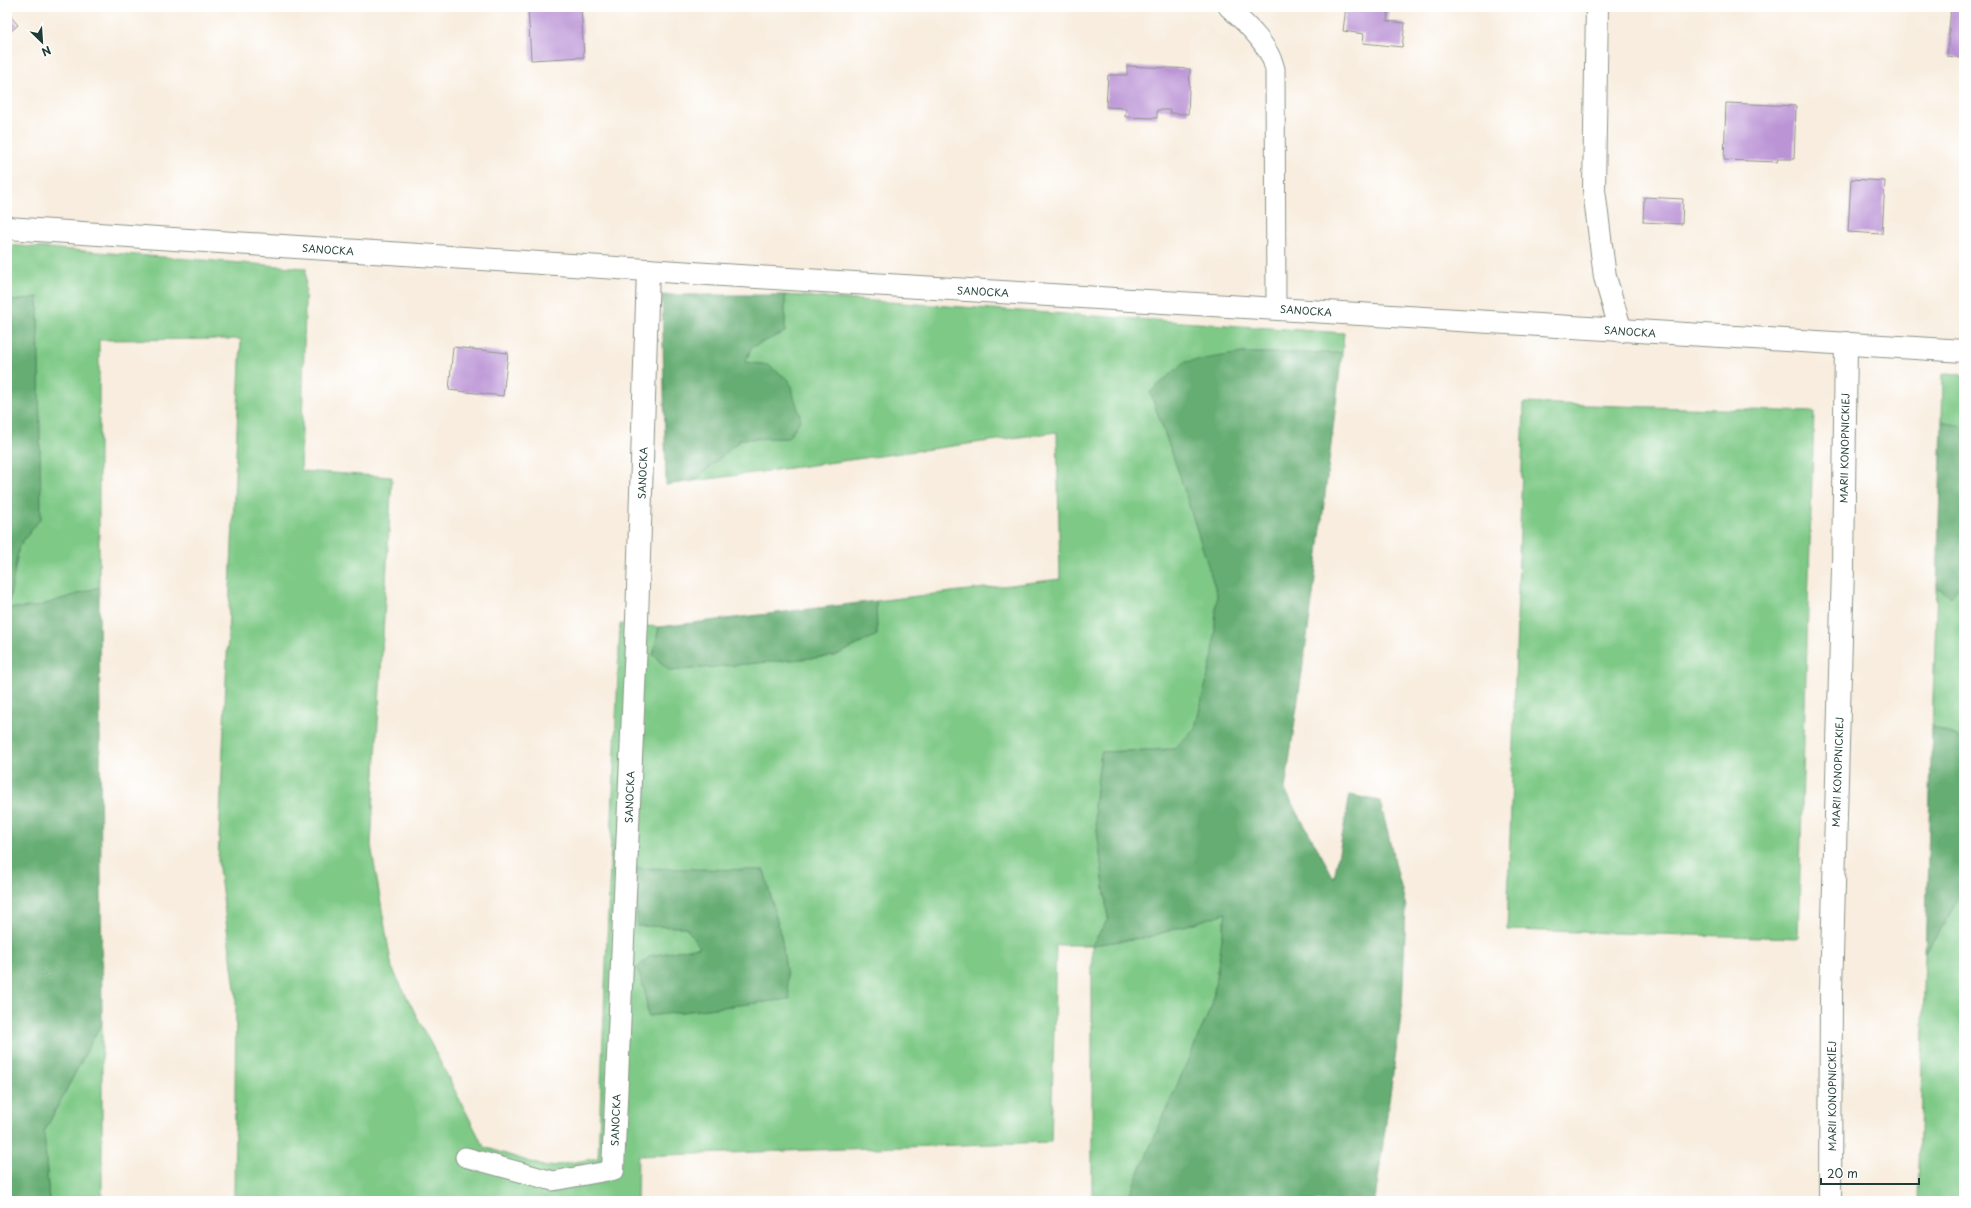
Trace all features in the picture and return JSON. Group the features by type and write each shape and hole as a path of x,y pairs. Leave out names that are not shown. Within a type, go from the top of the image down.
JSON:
{"street":[{"path":"1597,7 1594,190 1605,277 1621,331"},
{"name":"SANOCKA","path":"7,228 648,270 1964,351"},
{"name":"SANOCKA","path":"613,1170 637,620 648,270"},
{"name":"MARII KONOPNICKIEJ","path":"1830,1201 1831,991 1843,568 1846,343"}],"lane":[{"path":"1228,7 1249,27 1272,57 1275,69 1276,308"},
{"name":"SANOCKA","path":"464,1157 553,1181 613,1170"}],"green space":[{"path":"7,245 306,268 301,471 392,477 371,845 392,968 484,1147 546,1167 598,1158 620,624 659,627 653,655 670,671 835,656 877,635 876,601 1060,579 1057,432 694,481 741,439 788,438 768,365 745,362 752,347 785,332 785,295 1344,333 1342,353 1242,353 1150,392 1179,473 1217,593 1213,655 1195,728 1174,749 1101,752 1094,806 1108,919 1092,945 1056,945 1051,1142 638,1156 637,1201 234,1201 236,996 218,861 241,339 99,340 99,587 36,607 8,608 19,546 41,518 38,297 7,302","holes":["764,870 782,941 789,999 648,1016 645,991 637,968 650,956 700,947 686,927 637,926"]},
{"path":"662,295 785,295 785,332 752,347 745,362 768,365 789,380 801,419 788,438 741,439 694,481 666,485"},
{"path":"38,297 41,518 19,546 8,608 36,607 99,587 102,1022 44,1132 49,1201 7,1201 7,302"},
{"path":"1242,353 1342,353 1313,595 1285,790 1334,878 1350,795 1380,801 1406,907 1402,1010 1375,1200 1373,1201 1140,1201 1130,1193 1212,1005 1226,913 1149,937 1092,945 1108,919 1094,806 1101,752 1174,749 1195,728 1213,655 1217,594 1179,473 1150,392 1185,362"},
{"path":"1943,374 1964,375 1964,427 1942,421"},
{"path":"1524,403 1814,412 1798,938 1507,930"},
{"path":"1942,421 1964,427 1964,581 1951,597 1937,587"},
{"path":"1964,581 1964,747 1960,738 1932,727 1937,587 1951,597"},
{"path":"876,601 877,635 835,656 670,671 653,655 659,627"},
{"path":"1932,727 1960,738 1964,747 1964,875 1959,899 1925,954"},
{"path":"636,868 764,870 782,941 790,999 648,1016 645,991 637,968 650,956 700,947 686,927 637,926"},
{"path":"1964,875 1964,1201 1918,1201 1925,954 1959,899"},
{"path":"1226,913 1212,1005 1130,1193 1140,1201 1092,1201 1092,945 1149,937"},
{"path":"102,1022 102,1201 49,1201 44,1132"}],"building":[{"path":"7,7 12,7 11,17 18,25 10,32 10,43 7,46"},
{"path":"528,7 581,7 584,57 531,60"},
{"path":"1346,7 1389,7 1387,21 1405,23 1402,47 1363,43 1364,34 1343,31"},
{"path":"1951,7 1964,7 1964,58 1947,56"},
{"path":"1127,66 1190,69 1188,114 1170,113 1170,110 1157,110 1157,118 1125,117 1126,108 1106,107 1108,75 1127,75"},
{"path":"1726,103 1796,106 1794,159 1778,159 1777,162 1724,160"},
{"path":"1851,179 1885,181 1882,234 1848,232"},
{"path":"1644,197 1683,199 1682,224 1643,222"},
{"path":"453,347 508,353 503,396 449,390"}]}
